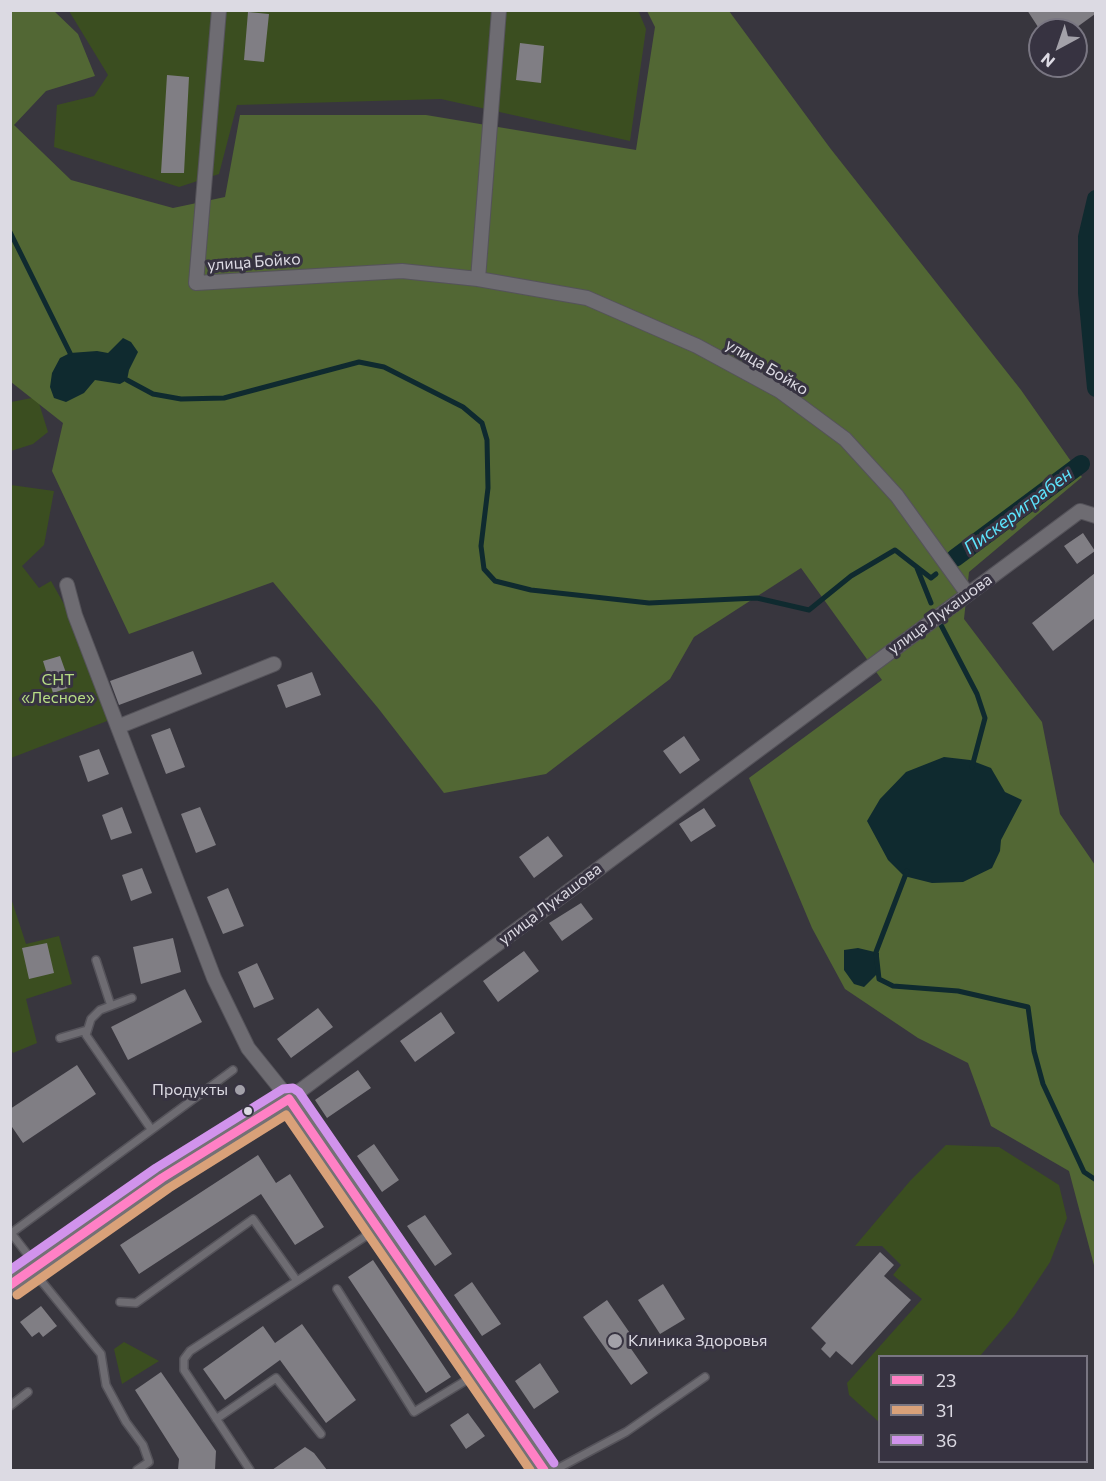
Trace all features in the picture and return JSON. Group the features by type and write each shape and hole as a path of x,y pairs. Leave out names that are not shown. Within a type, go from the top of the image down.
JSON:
{"main road":[{"path":"289,1099 544,1470"},
{"name":"улица Лукашова","path":"10,1285 162,1178 289,1099"}],"street":[{"name":"улица Бойко","path":"219,10 196,283 402,271 478,279 587,298 697,346 780,391 846,439 897,495 967,593"},
{"path":"478,279 499,10"},
{"name":"улица Лукашова","path":"289,1099 1080,511 1095,516"},
{"path":"67,585 75,615 120,726 214,978 248,1048 289,1099"},
{"path":"120,726 274,664"}],"lane":[{"path":"96,960 111,1006"},
{"path":"132,998 111,1006 91,1019 87,1030 88,1040 151,1129"},
{"path":"60,1038 87,1030"},
{"path":"137,1470 149,1462 143,1445 126,1422 106,1385 101,1354 34,1268 11,1234 233,1070"},
{"path":"120,1302 136,1303 252,1219 297,1281"},
{"path":"250,1470 184,1370 184,1359 190,1351 377,1228"},
{"path":"337,1289 414,1412 477,1374"},
{"path":"555,1470 626,1432 705,1377"},
{"path":"216,1419 276,1378 321,1434"},
{"path":"10,1406 28,1392"}],"green space":[{"path":"638,10 646,29 630,141 441,99 237,105 219,174 179,187 54,147 57,105 94,96 108,75 69,11"},
{"path":"10,11 54,11 78,34 95,76 46,91 14,125 71,180 173,208 225,197 240,115 426,115 636,150 655,27 647,11 729,11 830,148 1021,390 1082,477 969,572 964,619 1042,722 1060,814 1095,865 1095,1269 1069,1171 991,1126 968,1063 918,1038 845,989 812,928 749,778 882,680 801,568 694,637 670,679 546,774 444,793 378,708 273,582 129,634 52,471 63,423 11,382"},
{"path":"37,397 48,432 33,444 11,451 11,402"},
{"name":"СНТ «Лесное»","path":"11,485 54,491 44,545 22,566 39,588 51,581 103,673 120,716 11,758"},
{"path":"10,895 26,944 59,936 72,984 26,999 37,1043 13,1053 10,1048"},
{"path":"946,1145 999,1147 1059,1185 1067,1218 1050,1262 1014,1316 981,1355 878,1355 878,1421 849,1395 847,1383 922,1299 893,1275 901,1265 882,1246 855,1246 910,1181"},
{"path":"124,1342 159,1361 122,1384 114,1349"}],"water":[{"path":"123,338 131,342 138,352 127,380 120,384 95,380 84,393 66,402 54,398 50,387 52,373 60,358 70,353 97,351 108,353"},
{"path":"944,757 970,760 991,768 1005,792 1022,800 1001,840 1000,851 992,868 963,882 932,883 904,876 888,860 867,821 880,799 906,772"},
{"path":"858,948 879,953 877,974 864,987 854,984 844,970 844,950"}],"building":[{"path":"1027,10 1095,10 1095,14 1088,19 1032,18"},
{"path":"248,12 269,14 264,62 244,60"},
{"path":"520,43 544,46 541,83 516,80"},
{"path":"167,75 189,77 184,173 161,173"},
{"path":"1083,533 1095,551 1077,564 1064,546"},
{"path":"1095,573 1095,618 1053,651 1032,623"},
{"path":"193,651 202,674 119,705 110,681"},
{"path":"60,656 71,687 53,693 43,661"},
{"path":"312,672 321,695 286,708 277,685"},
{"path":"170,728 185,767 166,774 151,735"},
{"path":"684,736 700,760 680,774 663,751"},
{"path":"99,749 109,774 88,782 79,756"},
{"path":"122,807 132,833 111,840 102,815"},
{"path":"200,807 216,845 196,853 181,814"},
{"path":"704,808 716,826 691,842 679,824"},
{"path":"548,836 563,856 534,878 519,857"},
{"path":"142,868 152,893 131,901 122,875"},
{"path":"228,888 244,926 223,934 207,897"},
{"path":"581,903 593,919 562,941 549,923"},
{"path":"173,938 181,972 141,984 133,947"},
{"path":"47,943 54,973 29,979 22,948"},
{"path":"524,951 539,971 498,1002 483,981"},
{"path":"257,963 274,999 254,1008 238,972"},
{"path":"185,989 202,1022 128,1060 111,1027"},
{"path":"318,1008 333,1027 291,1058 277,1039"},
{"path":"441,1012 455,1033 415,1062 400,1041"},
{"path":"77,1065 96,1094 23,1143 10,1124 10,1109"},
{"path":"358,1070 371,1088 327,1118 315,1100"},
{"path":"374,1144 399,1180 382,1192 357,1156"},
{"path":"258,1155 276,1183 290,1174 324,1227 295,1245 261,1194 139,1274 120,1245"},
{"path":"425,1215 452,1254 435,1266 407,1226"},
{"path":"880,1252 894,1265 884,1276 911,1300 852,1365 836,1351 830,1358 821,1349 826,1343 811,1328"},
{"path":"373,1260 451,1377 426,1393 348,1277"},
{"path":"472,1282 501,1324 482,1336 454,1295"},
{"path":"663,1284 685,1319 660,1334 638,1300"},
{"name":"Клиника Здоровья","path":"607,1300 634,1339 627,1343 648,1373 631,1385 583,1317"},
{"path":"41,1306 57,1326 43,1337 39,1332 32,1337 20,1322"},
{"path":"302,1324 356,1400 326,1423 280,1360 225,1400 203,1369 263,1326 275,1343"},
{"path":"540,1363 559,1392 534,1409 515,1381"},
{"path":"161,1372 216,1451 215,1470 178,1470 179,1459 135,1390"},
{"path":"468,1413 485,1436 466,1449 450,1425"},
{"path":"305,1447 314,1453 327,1470 272,1470"}],"waterway":[{"name":"Пискериграбен","path":"1096,199 1087,237 1087,293 1096,388"},
{"path":"10,232 70,353"},
{"path":"127,380 153,394 181,399 224,398 359,362 384,367 463,407 482,423 487,440 488,488 481,546 484,569 495,581 531,590 649,603 757,598 809,610 851,576 895,550 931,578 936,574"},
{"name":"Пискериграбен","path":"955,558 1081,464"},
{"path":"917,568 931,603"},
{"path":"941,625 977,694 985,718 972,767"},
{"path":"907,871 876,952 879,979 893,986 958,991 1028,1007 1034,1051 1043,1084 1084,1172 1096,1180"}],"transit line":[{"name":"36","path":"10,1270 156,1168 283,1089 293,1088 299,1092 554,1463"},
{"name":"23","path":"10,1285 162,1178 289,1099 544,1470"},
{"name":"31","path":"17,1295 169,1188 286,1115 530,1470"}],"place":[{"name":"Продукты","path":"240,1090"},
{"name":"Клиника Здоровья","path":"615,1341"}]}
